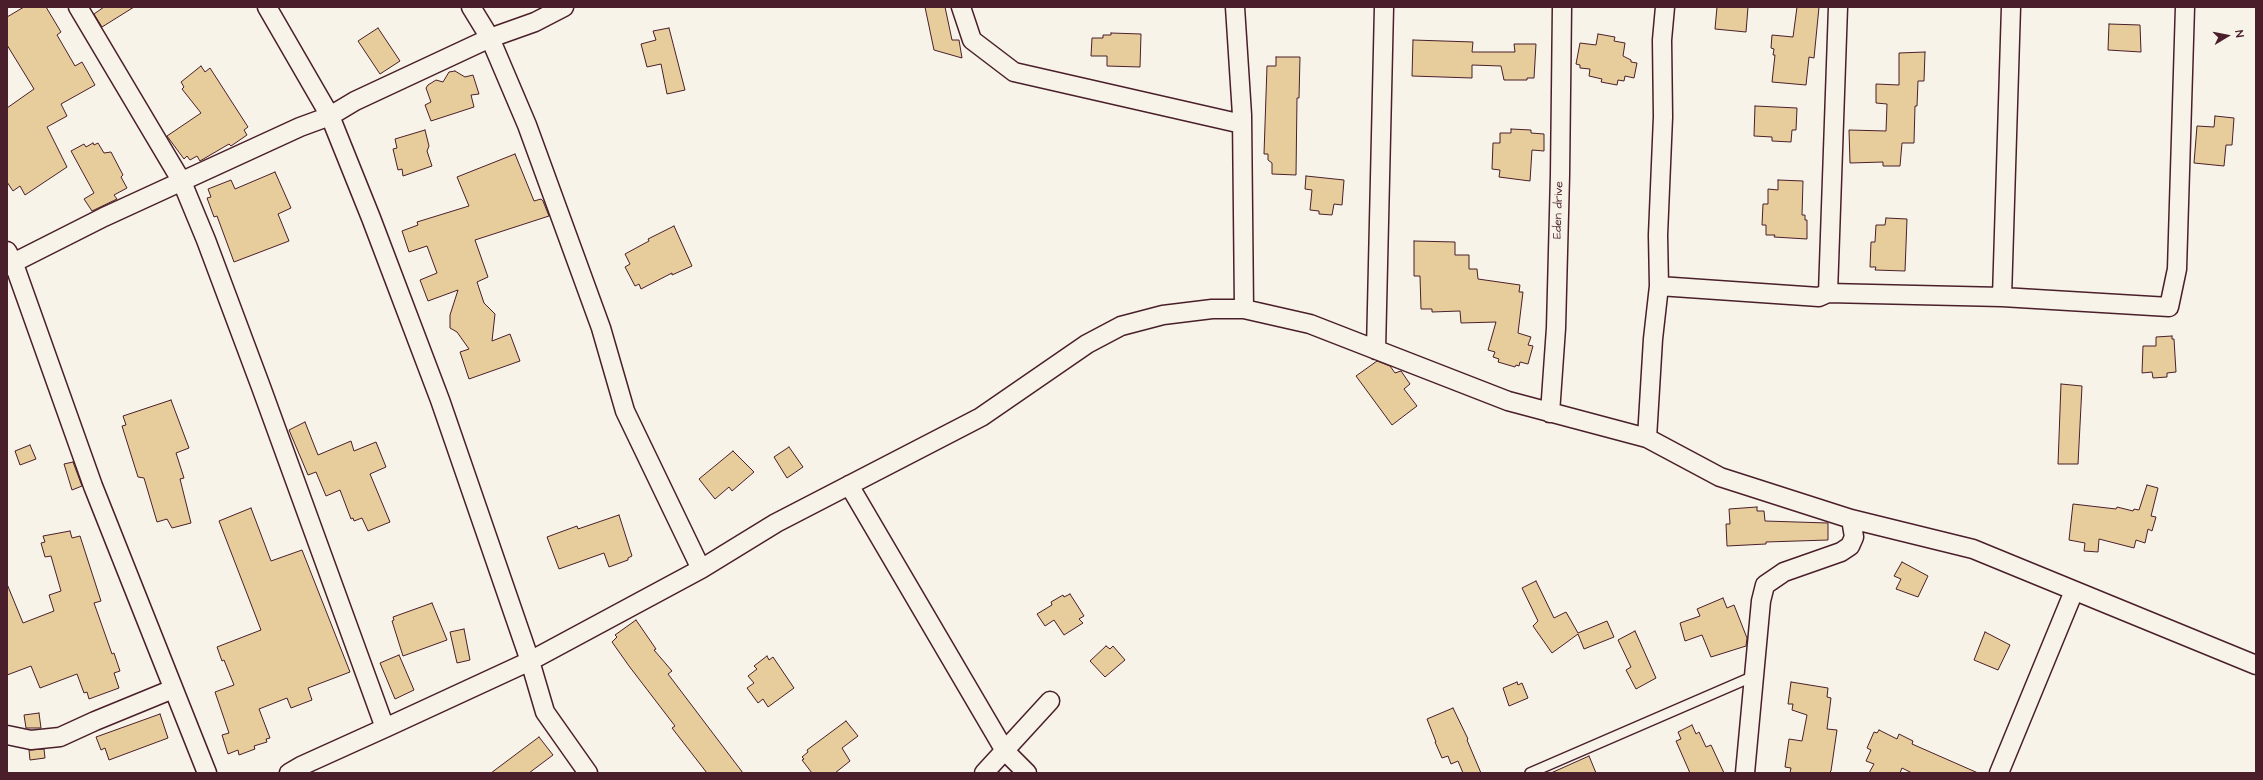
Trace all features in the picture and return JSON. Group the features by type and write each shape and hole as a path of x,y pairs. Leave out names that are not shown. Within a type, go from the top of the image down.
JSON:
{"street":[{"path":"78,7 182,182 206,240 261,387 385,728"},
{"path":"267,7 330,116 371,218 440,400 530,661 545,712 588,773"},
{"path":"471,7 490,38 527,125 602,328 625,411 700,569"},
{"path":"207,773 93,486 9,260 300,127 330,116 355,101 490,38 535,22 564,7"},
{"path":"961,7 972,40 1014,72 1242,124"},
{"path":"1235,7 1242,124 1244,309"},
{"path":"1376,350 1384,7"},
{"name":"Eden drive","path":"1550,413 1556,328 1560,190 1562,7"},
{"path":"1648,438 1653,339 1659,286 1658,235 1663,117 1662,40 1665,7"},
{"path":"1828,293 1838,7"},
{"path":"2002,297 2011,7"},
{"path":"1659,286 1819,297 1828,293 2002,297 2169,307 2177,269 2185,7"},
{"path":"289,773 301,766 530,661 700,569 776,523 981,416 1087,344 1121,326 1163,315 1212,309 1244,309 1310,324 1508,401 1648,438 1720,477 1851,519 1973,549 2256,665"},
{"path":"849,485 1005,751 1027,773"},
{"path":"1744,773 1761,601 1765,585 1784,572 1841,552 1850,546 1854,537 1851,519"},
{"path":"1999,773 2074,591"},
{"path":"7,735 31,740 60,737 173,689"},
{"path":"984,773 1050,701"}],"lane":[{"path":"1530,773 1754,676"}],"building":[{"path":"24,7 46,7 61,32 57,35 75,66 82,62 95,85 61,104 67,116 47,127 67,167 25,195 20,186 13,191 7,182 7,108 34,89 7,45 7,17"},
{"path":"104,7 134,7 102,27 94,14"},
{"path":"925,7 945,7 952,40 959,40 962,58 934,50"},
{"path":"1717,7 1748,7 1746,32 1715,29"},
{"path":"1797,7 1819,7 1814,58 1809,57 1806,85 1772,82 1775,55 1773,55 1774,49 1771,48 1772,35 1793,37"},
{"path":"2109,24 2140,25 2141,52 2108,50"},
{"path":"378,28 400,61 380,74 358,41"},
{"path":"669,28 685,90 667,94 661,64 647,67 641,44 656,40 653,31"},
{"path":"1111,33 1141,34 1140,67 1107,66 1107,56 1091,56 1092,38 1103,38 1103,35 1111,35"},
{"path":"1598,34 1615,37 1614,41 1625,43 1623,56 1631,60 1631,62 1637,63 1634,78 1625,76 1624,81 1618,80 1617,85 1601,82 1602,79 1589,76 1590,69 1580,68 1580,65 1576,64 1580,43 1596,45"},
{"path":"1413,40 1473,42 1472,52 1515,52 1514,44 1536,44 1534,78 1527,78 1527,80 1504,80 1501,66 1472,65 1472,78 1412,76"},
{"path":"1925,52 1924,81 1918,81 1917,106 1915,106 1914,143 1902,143 1900,166 1883,166 1883,162 1850,163 1849,130 1886,131 1887,104 1876,103 1876,84 1899,85 1899,53"},
{"path":"1276,57 1300,57 1299,98 1297,98 1296,175 1272,174 1272,163 1268,160 1268,154 1264,154 1267,66 1276,66"},
{"path":"201,66 205,72 210,68 248,127 244,130 247,135 231,146 229,144 200,161 197,156 190,160 187,156 184,159 167,136 201,113 182,89 184,87 181,82"},
{"path":"455,71 465,77 473,75 479,94 471,95 474,107 431,121 425,105 431,102 426,88 436,80 443,82 449,72"},
{"path":"1755,106 1797,108 1796,130 1792,130 1791,142 1772,141 1772,137 1754,136"},
{"path":"2215,116 2234,118 2232,145 2226,145 2224,166 2194,163 2197,126 2214,127"},
{"path":"1511,129 1531,130 1531,133 1544,134 1544,151 1532,150 1530,181 1499,177 1500,170 1492,169 1493,143 1500,143 1500,133 1511,133"},
{"path":"425,130 429,146 427,151 432,166 403,176 402,169 398,170 393,149 397,148 395,139"},
{"path":"93,143 94,145 98,143 104,153 111,152 123,175 121,177 127,188 114,195 117,199 92,211 84,199 94,193 71,151 84,144 86,147"},
{"path":"515,154 534,201 541,199 543,201 549,216 475,240 488,277 477,282 484,303 495,314 492,341 510,334 520,361 469,379 460,352 469,349 457,332 450,328 450,315 458,290 428,301 420,280 437,273 427,246 409,252 402,231 418,225 417,222 469,206 457,177"},
{"path":"275,172 291,208 278,214 289,241 234,262 217,216 214,217 207,198 211,197 208,189 231,180 235,189"},
{"path":"1306,176 1344,180 1342,205 1334,204 1332,215 1319,214 1319,211 1310,210 1312,190 1305,189"},
{"path":"1778,180 1803,181 1802,215 1805,215 1805,220 1807,220 1807,239 1774,237 1775,235 1766,235 1766,225 1762,225 1763,204 1768,204 1768,189 1778,190"},
{"path":"1886,218 1907,219 1905,271 1875,270 1876,267 1870,267 1871,242 1875,242 1876,225 1885,225"},
{"path":"674,226 692,266 672,275 672,273 641,289 639,284 635,286 625,267 630,264 625,254 649,241 648,239"},
{"path":"1414,241 1455,242 1455,255 1469,255 1469,269 1477,269 1478,279 1520,285 1519,292 1523,292 1518,333 1531,337 1528,345 1533,346 1528,364 1520,362 1519,366 1516,365 1515,367 1498,362 1499,359 1493,357 1495,352 1488,350 1496,322 1461,323 1460,311 1432,312 1432,309 1421,309 1420,276 1414,276"},
{"path":"2172,336 2172,339 2174,339 2176,372 2167,373 2167,377 2153,378 2152,372 2142,373 2143,346 2156,346 2156,337"},
{"path":"1377,361 1390,366 1395,373 1401,371 1410,384 1404,389 1417,406 1392,425 1356,376"},
{"path":"2061,384 2082,386 2078,464 2058,464"},
{"path":"171,400 189,448 176,453 184,478 180,479 191,523 172,528 167,519 157,522 144,478 138,477 122,426 126,425 123,416"},
{"path":"305,422 318,455 351,441 354,451 376,442 386,467 370,474 390,522 368,531 362,518 354,521 353,518 351,519 340,490 326,496 316,472 308,475 289,430"},
{"path":"30,445 36,459 20,465 15,451"},
{"path":"789,447 803,467 787,478 774,457"},
{"path":"733,451 754,472 732,491 729,487 715,499 699,479"},
{"path":"73,462 82,486 72,490 64,464"},
{"path":"2147,485 2158,488 2151,516 2156,517 2152,531 2148,529 2145,543 2136,540 2134,548 2099,539 2098,552 2084,551 2085,543 2069,540 2073,504 2116,509 2117,507 2133,511 2134,509 2139,510"},
{"path":"1757,507 1757,511 1764,511 1765,521 1828,523 1828,540 1766,542 1766,544 1727,546 1726,524 1730,524 1729,509"},
{"path":"251,508 271,561 302,550 350,672 308,688 312,700 291,708 287,698 259,709 270,738 266,739 267,742 254,746 255,749 239,755 238,750 228,754 222,735 229,733 215,692 234,685 217,647 261,630 219,521"},
{"path":"619,515 632,556 628,558 628,560 609,567 604,553 559,569 547,537 577,526 578,529"},
{"path":"70,531 72,538 80,536 101,601 94,603 112,654 114,653 120,671 114,673 119,688 89,699 87,692 84,693 77,674 40,688 31,666 7,675 7,584 23,623 54,611 49,595 61,591 51,556 45,557 41,543 45,542 43,536"},
{"path":"1902,562 1928,576 1918,597 1896,589 1901,579 1894,576"},
{"path":"1536,581 1554,618 1566,612 1578,633 1607,621 1614,637 1584,649 1578,634 1552,653 1533,626 1538,621 1522,588"},
{"path":"1070,594 1084,616 1079,619 1083,623 1064,635 1054,620 1045,626 1037,614 1052,605 1051,602 1063,595 1064,597"},
{"path":"1723,598 1727,608 1734,605 1747,638 1746,646 1711,657 1702,635 1685,641 1680,623 1700,616 1697,609"},
{"path":"432,603 447,640 403,656 392,621 394,620 393,617"},
{"path":"636,620 656,649 654,650 672,671 668,674 743,773 707,773 672,728 675,726 612,642 617,637 615,635"},
{"path":"464,629 470,660 457,663 450,632"},
{"path":"1635,631 1656,678 1636,689 1626,670 1631,667 1618,640"},
{"path":"1985,632 2010,645 1998,670 1974,660"},
{"path":"1106,646 1110,649 1113,646 1125,660 1105,677 1090,661"},
{"path":"399,655 414,690 395,699 380,663"},
{"path":"767,656 769,660 773,657 794,688 768,707 763,699 758,703 747,688 754,683 748,676 757,669 754,666"},
{"path":"1517,682 1518,685 1522,683 1528,698 1509,706 1503,688"},
{"path":"1791,682 1828,688 1827,697 1831,698 1827,729 1837,730 1831,771 1829,773 1790,773 1791,768 1785,767 1789,739 1802,741 1807,715 1792,710 1793,704 1788,704"},
{"path":"1453,708 1468,739 1467,740 1481,773 1463,773 1458,761 1451,764 1448,756 1442,758 1435,742 1427,719"},
{"path":"39,713 41,728 26,728 24,715"},
{"path":"160,714 168,738 109,760 105,748 101,750 96,737"},
{"path":"846,721 858,736 842,748 850,761 835,773 812,773 802,760 804,759 802,757 808,752 807,750"},
{"path":"1692,725 1696,734 1699,732 1706,747 1711,745 1724,773 1690,773 1676,741 1681,739 1678,732"},
{"path":"1879,730 1897,739 1899,734 1913,741 1912,744 1978,773 1912,773 1902,768 1900,773 1869,773 1874,764 1866,761 1871,750 1867,748 1874,732 1877,733"},
{"path":"539,737 553,755 529,773 491,773"},
{"path":"44,749 45,758 30,760 29,750"},
{"path":"1589,756 1596,773 1551,773"}]}
